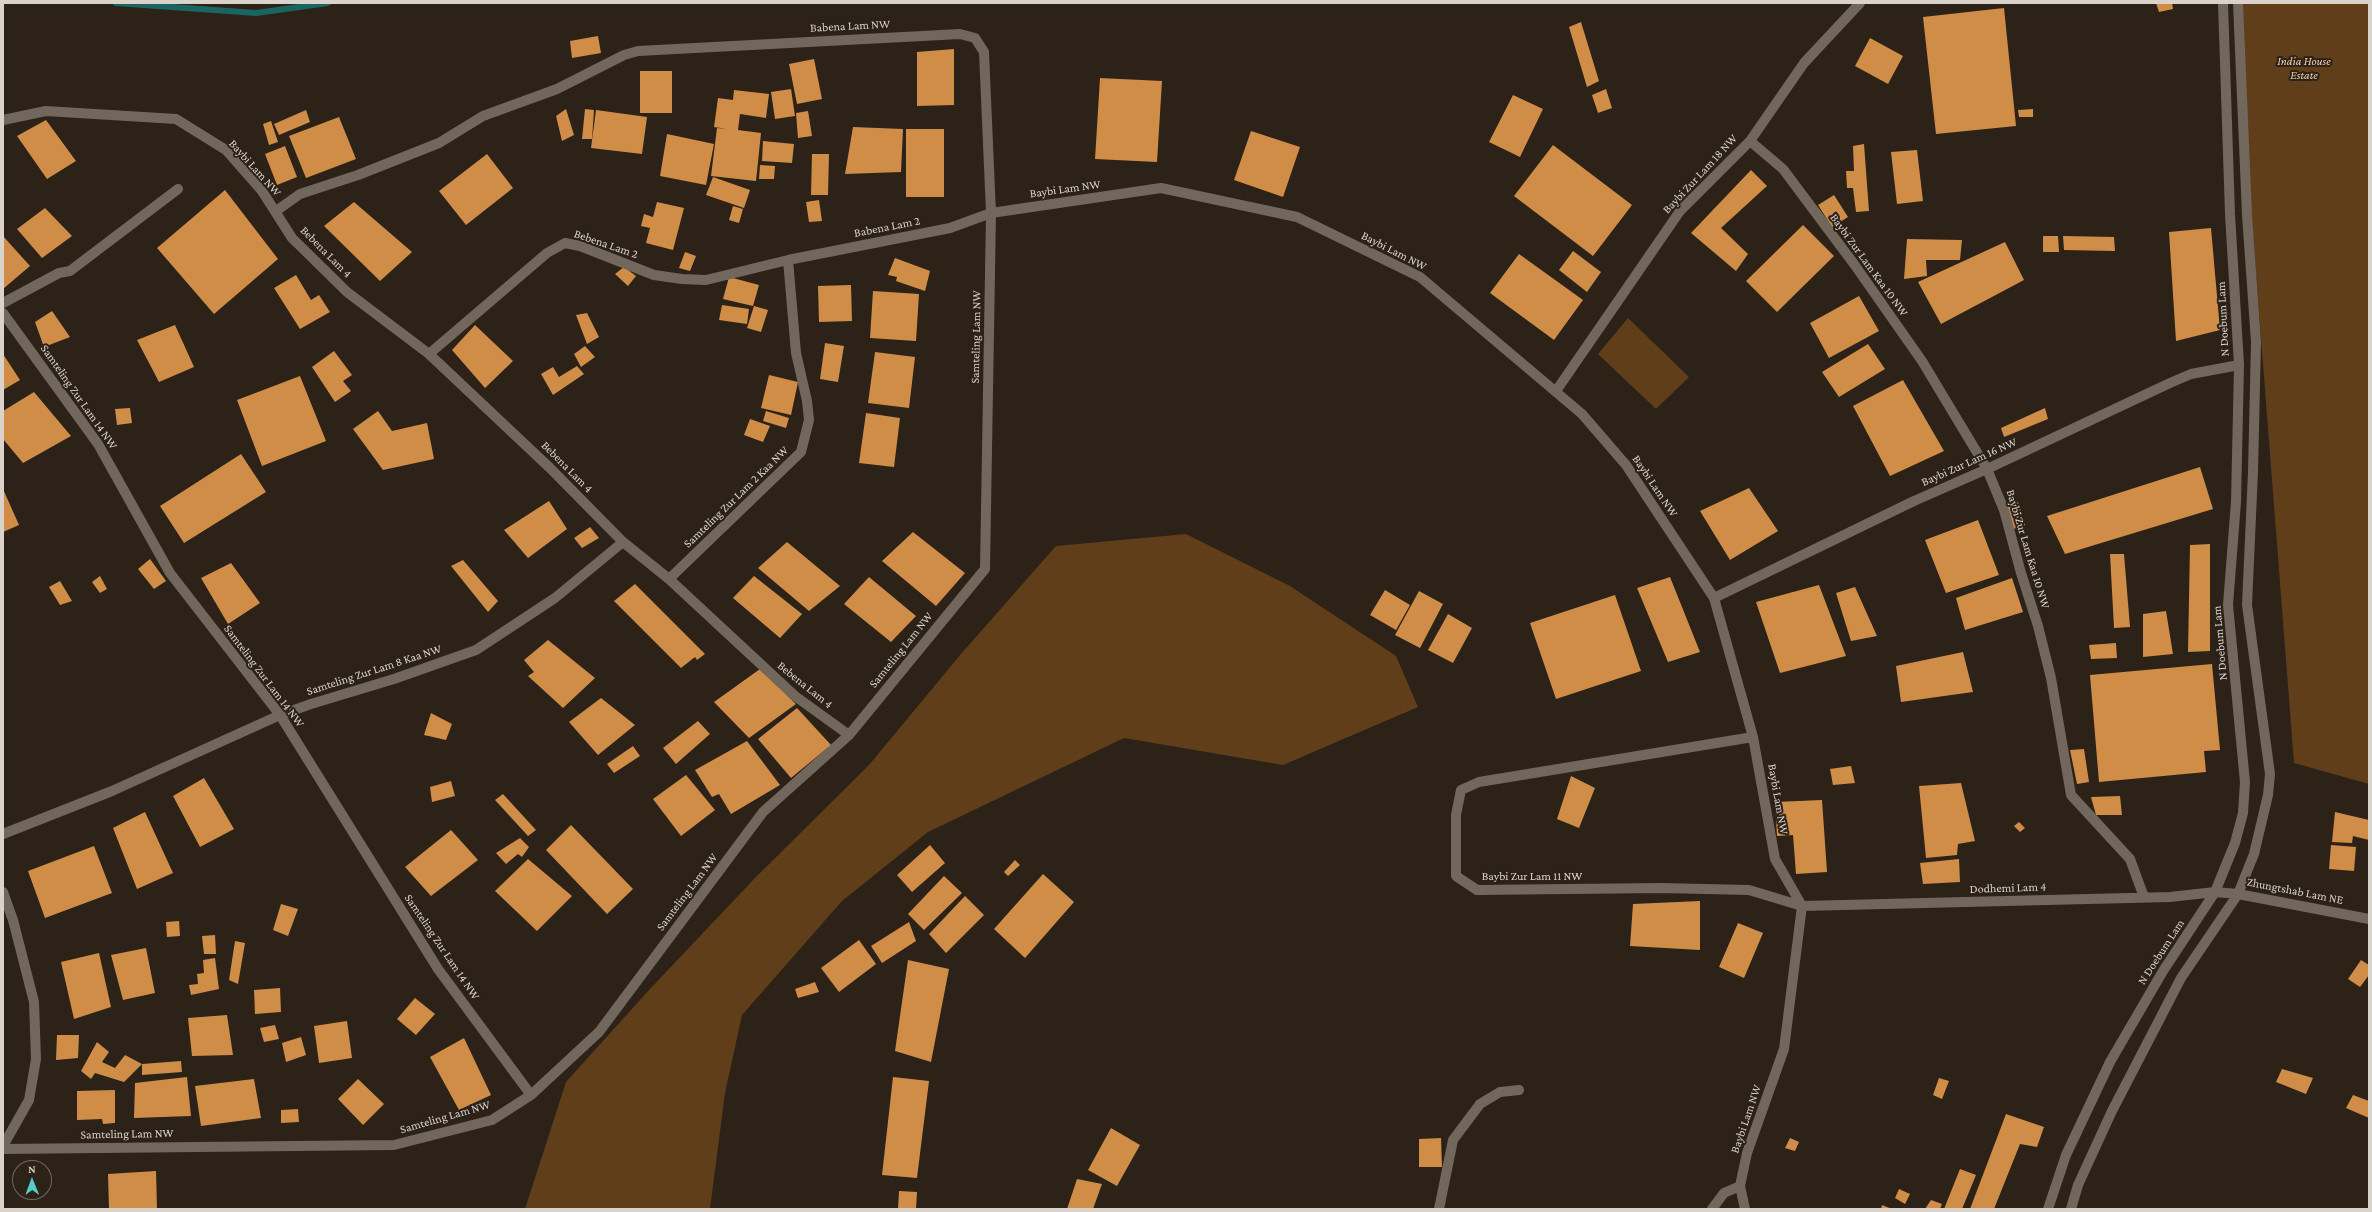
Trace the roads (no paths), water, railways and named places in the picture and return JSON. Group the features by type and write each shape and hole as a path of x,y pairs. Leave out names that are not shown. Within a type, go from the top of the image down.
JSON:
{"street":[{"name":"Baybi Zur Lam 18 NW","path":"1556,391 1680,211 1750,141 1804,63 1860,3"},
{"name":"N Doebum Lam","path":"2048,1209 2066,1155 2110,1062 2163,971 2215,892 2235,844 2242,813 2245,782 2228,606 2236,502 2239,365 2230,214 2223,3"},
{"path":"2071,1209 2078,1185 2112,1112 2181,978 2238,894 2254,854 2268,794 2270,774 2247,605 2253,472 2256,342 2247,215 2238,3"},
{"name":"Babena Lam NW","path":"541,94 557,89 624,55 643,50 960,34 975,38 984,52 991,213"},
{"name":"Baybi Lam NW","path":"3,120 46,111 176,119 226,150 262,191 276,211 300,194 358,175 439,143 483,116 541,94"},
{"name":"Baybi Zur Lam Kaa 10 NW","path":"1750,141 1783,169 1854,264 1922,361 1987,469 2004,510 2021,573 2038,626 2051,678 2072,795 2130,858 2144,897"},
{"name":"Baybi Lam NW","path":"991,213 1161,188 1297,217 1420,277 1582,414 1626,465 1714,598 1754,737 1775,859 1802,906 1784,1049 1747,1153 1740,1186 1745,1209"},
{"path":"3,303 59,273 70,271 178,189"},
{"name":"Bebena Lam 4","path":"276,211 292,238 347,292 429,354 550,468 623,542 668,579 795,696 849,735"},
{"name":"Babena Lam 2","path":"788,260 950,228 991,213"},
{"name":"Samteling Lam NW","path":"3,1147 394,1145 492,1120 531,1096 599,1032 763,812 849,735 985,569 991,213"},
{"name":"Bebena Lam 2","path":"429,354 547,253 565,243 580,246 654,275 682,279 706,280 788,260"},
{"name":"Samteling Zur Lam 2 Kaa NW","path":"668,579 801,452 809,420 808,401 793,335 788,260"},
{"name":"Samteling Zur Lam 14 NW","path":"3,313 98,444 170,573 280,715 438,969 531,1096"},
{"name":"Baybi Zur Lam 16 NW","path":"1714,598 1914,501 1987,469 2191,374 2239,365"},
{"name":"Samteling Zur Lam 8 Kaa NW","path":"3,834 112,791 280,715 394,679 476,650 555,598 623,542"},
{"name":"Baybi Zur Lam 11 NW","path":"1754,737 1479,782 1461,790 1456,815 1456,876 1476,890 1662,888 1749,890 1802,906"},
{"path":"3,892 13,920 34,1002 36,1059 29,1100 3,1147"},
{"name":"Zhungtshab Lam NE","path":"2215,892 2238,894 2369,919"},
{"name":"Dodhemi Lam 4","path":"1802,906 2170,897 2215,892"},
{"path":"1439,1209 1453,1140 1480,1104 1500,1092 1519,1090"},
{"path":"1712,1209 1724,1193 1740,1186"}],"waterway":[{"path":"116,3 256,13 328,3"}],"park label":[{"name":"India House Estate","path":"2304,68"}]}
